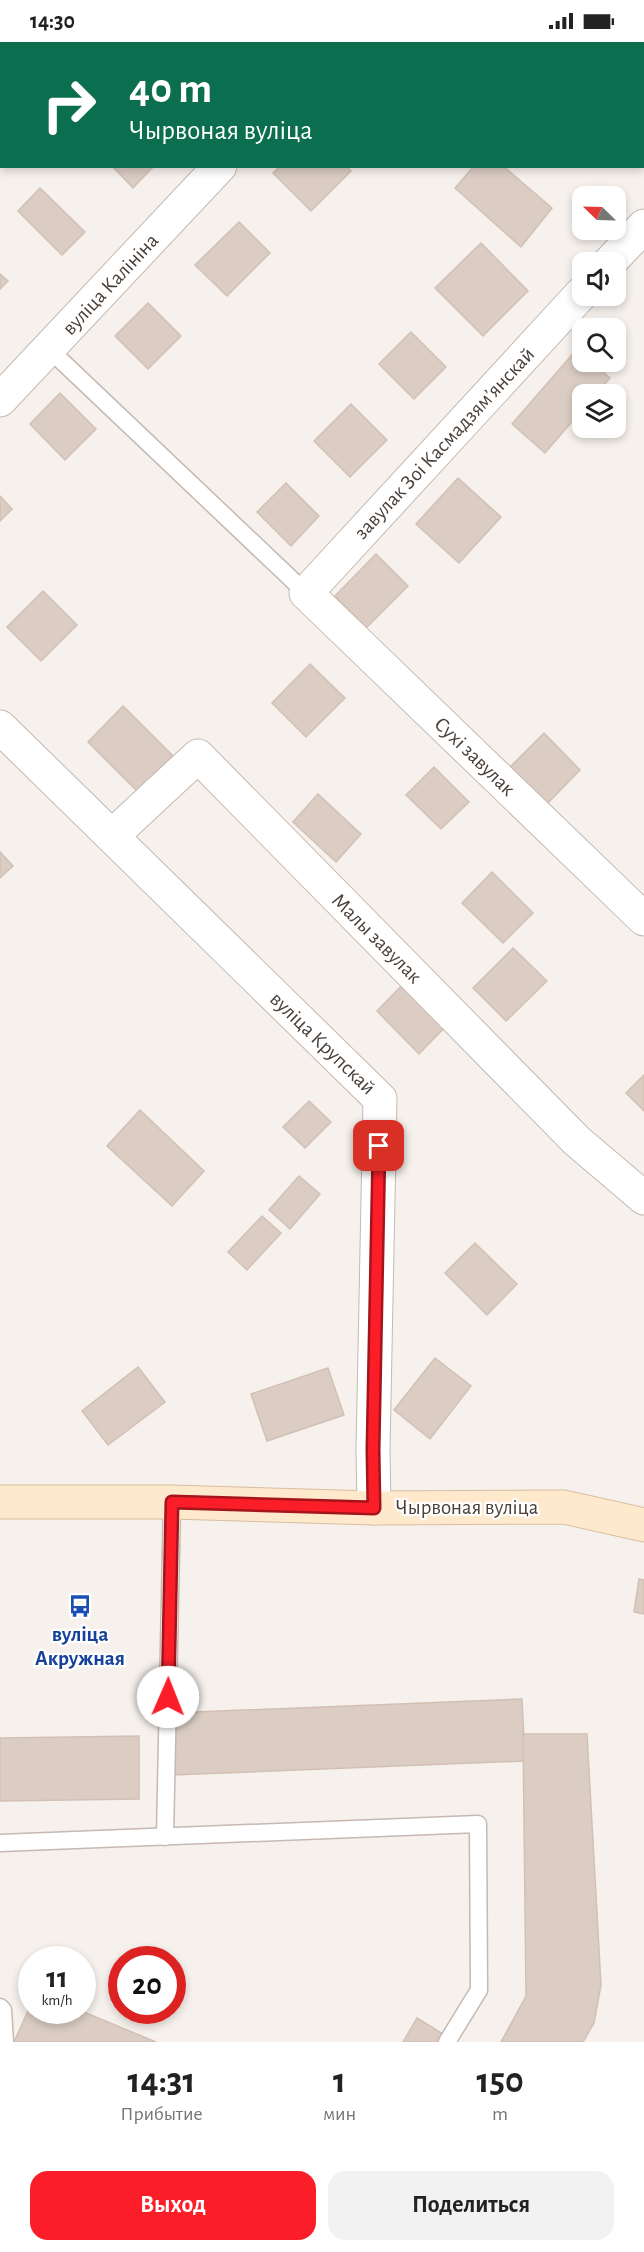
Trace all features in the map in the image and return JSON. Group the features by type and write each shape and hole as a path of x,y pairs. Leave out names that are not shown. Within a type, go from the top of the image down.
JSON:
{"main road":[{"name":"Чырвоная вуліца","path":"0,1502 172,1502 374,1508 564,1507 644,1525"}],"street":[{"name":"вуліца Калініна","path":"0,400 218,168"},
{"path":"619,252 644,226"},
{"name":"завулак Зоі Касмадзямʼянскай","path":"306,593 572,304"},
{"name":"Сухі завулак","path":"306,593 644,919"},
{"name":"вуліца Крупскай","path":"0,727 380,1099 373,1438 374,1508"},
{"name":"Малы завулак","path":"112,836 198,756 578,1142 644,1198"}],"lane":[{"path":"49,349 306,593"},
{"path":"165,1837 172,1502"},
{"path":"0,1843 478,1824 478,1990 447,2042"},
{"path":"0,2007 3,2010 5,2042"}],"building":[{"path":"114,168 152,168 133,188"},
{"path":"278,168 348,168 351,171 311,211 273,173"},
{"path":"472,168 505,168 552,208 521,247 455,188"},
{"path":"40,188 85,232 62,255 18,211"},
{"path":"239,222 270,253 227,296 195,265"},
{"path":"481,243 528,291 483,336 435,288"},
{"path":"0,274 8,281 0,289"},
{"path":"148,303 181,336 148,369 115,336"},
{"path":"411,332 446,367 414,399 379,364"},
{"path":"572,355 572,372 603,372 610,378 605,384 572,384 572,422 545,453 512,424"},
{"path":"60,393 96,429 65,460 30,424"},
{"path":"351,404 387,440 350,477 314,441"},
{"path":"458,478 501,517 459,563 416,524"},
{"path":"286,483 319,516 291,546 257,512"},
{"path":"0,496 12,509 0,521"},
{"path":"376,554 408,586 366,628 335,596"},
{"path":"43,591 77,625 41,661 7,627"},
{"path":"310,664 345,698 306,737 272,703"},
{"path":"123,706 173,756 137,791 88,742"},
{"path":"544,733 580,770 547,804 510,767"},
{"path":"434,767 469,802 441,829 406,795"},
{"path":"318,794 361,834 336,862 293,822"},
{"path":"0,852 13,866 0,878"},
{"path":"492,872 533,913 503,943 462,903"},
{"path":"513,948 547,981 506,1021 473,988"},
{"path":"407,980 449,1023 419,1054 377,1011"},
{"path":"644,1075 644,1111 626,1093"},
{"path":"309,1101 331,1122 305,1148 283,1127"},
{"path":"140,1110 204,1171 172,1206 107,1146"},
{"path":"299,1176 320,1194 290,1229 269,1210"},
{"path":"262,1216 281,1233 247,1270 228,1252"},
{"path":"475,1243 517,1284 487,1315 445,1273"},
{"path":"435,1358 471,1386 430,1439 394,1410"},
{"path":"138,1367 165,1402 108,1445 82,1411"},
{"path":"328,1368 344,1415 267,1441 251,1394"},
{"path":"639,1579 644,1580 644,1614 634,1612"},
{"path":"522,1699 525,1761 173,1775 171,1713"},
{"path":"523,1734 587,1734 601,1985 594,2023 583,2042 501,2042 526,1996"},
{"path":"139,1736 139,1799 0,1801 0,1738"},
{"path":"96,2017 156,2042 14,2042 22,2024 96,2024"},
{"path":"417,2018 443,2034 439,2042 403,2042"}],"place":[{"name":"вуліца Акружная","path":"80,1606"}],"route":[{"path":"168,1697 172,1502 374,1508 373,1450 379,1146"}]}
